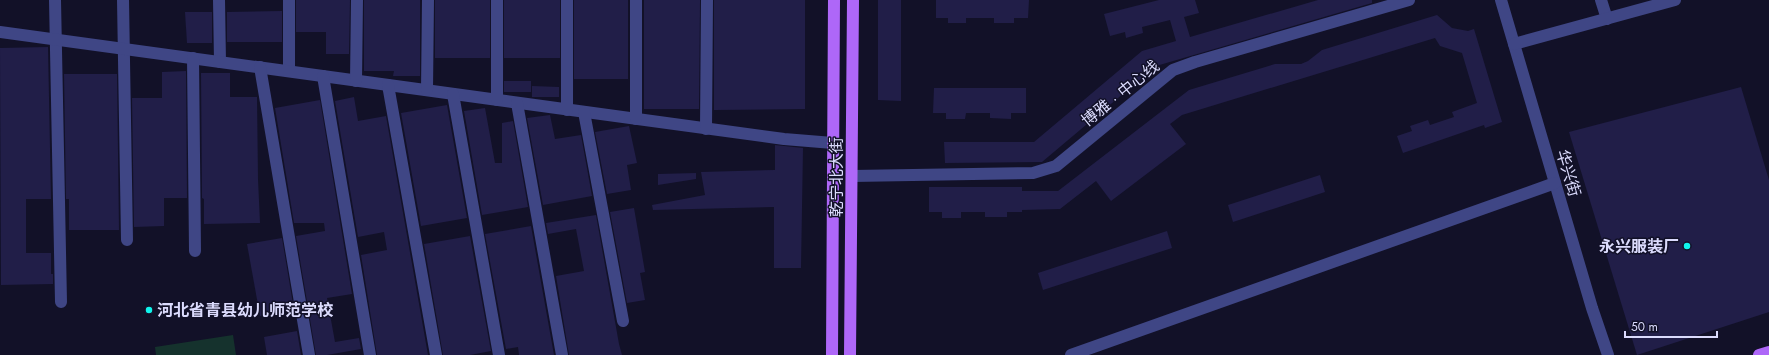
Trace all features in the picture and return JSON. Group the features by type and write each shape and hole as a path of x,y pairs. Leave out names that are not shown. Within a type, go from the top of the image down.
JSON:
{"main road":[{"name":"乾宁北大街","path":"832,355 834,0"},
{"name":"乾宁北大街","path":"850,355 853,0"},
{"path":"1759,355 1769,352"}],"street":[{"path":"56,0 61,302"},
{"path":"123,0 127,240"},
{"path":"219,0 220,62"},
{"path":"289,0 289,71"},
{"path":"356,0 356,80"},
{"path":"427,90 428,0"},
{"path":"497,0 497,100"},
{"path":"567,0 567,110"},
{"path":"636,0 636,119"},
{"path":"706,128 707,0"},
{"name":"博雅 · 中心线","path":"852,176 1033,174 1046,170 1056,166 1173,70 1195,62 1409,0"},
{"name":"华兴街","path":"1502,0 1592,308 1608,355"},
{"path":"1601,0 1607,19"},
{"path":"1514,44 1670,1"},
{"path":"0,32 784,139 833,143"},
{"path":"193,58 195,251"},
{"path":"260,67 310,355"},
{"path":"323,76 370,355"},
{"path":"388,85 436,355"},
{"path":"452,94 499,355"},
{"path":"518,103 562,355"},
{"path":"584,112 623,321"},
{"path":"1071,355 1555,183"}],"green space":[{"path":"233,335 236,355 156,355 155,347"}],"building":[{"path":"296,0 350,0 349,54 326,54 326,32 296,32"},
{"path":"364,0 420,0 420,76 393,76 394,71 364,71"},
{"path":"435,0 490,0 490,58 435,58"},
{"path":"504,0 560,0 560,58 504,58"},
{"path":"574,0 628,0 628,79 574,79"},
{"path":"644,0 700,0 699,109 644,109"},
{"path":"714,0 805,0 805,109 714,110"},
{"path":"878,0 901,0 901,101 878,100"},
{"path":"936,0 1029,0 1028,18 1014,18 1014,23 994,23 994,18 966,18 966,23 948,23 948,18 936,18"},
{"path":"1159,0 1195,0 1199,13 1184,17 1190,37 1318,0 1372,0 1372,3 1156,66 1042,162 945,163 944,142 1034,142 1142,51 1176,41 1170,20 1142,27 1143,33 1126,38 1125,32 1110,36 1104,14"},
{"path":"282,11 282,42 227,42 227,12"},
{"path":"185,12 212,12 212,43 187,43"},
{"path":"1437,15 1452,28 1468,31 1474,29 1502,122 1485,128 1484,125 1403,153 1397,136 1412,131 1410,126 1428,120 1430,125 1454,117 1452,112 1477,103 1462,53 1440,46 1435,38 1182,115 1170,124 1186,144 1111,201 1096,181 1060,209 1007,212 1007,217 985,217 985,212 961,212 961,218 942,218 942,212 929,212 929,187 1022,187 1022,191 1058,191 1189,90 1275,64 1301,64 1308,61 1322,50"},
{"path":"48,47 51,199 26,199 26,253 51,253 51,274 53,274 53,284 1,285 0,48"},
{"path":"186,71 187,198 164,198 164,226 134,227 132,98 162,98 162,72"},
{"path":"201,73 230,73 230,97 257,97 260,223 204,224 204,199 202,198"},
{"path":"64,74 117,74 119,230 69,230 69,199 66,199"},
{"path":"504,81 531,81 531,92 504,92"},
{"path":"532,86 559,87 559,97 532,97"},
{"name":"永兴服装厂","path":"1741,87 1769,180 1769,312 1637,355 1569,132"},
{"path":"934,88 1026,88 1026,113 1011,113 1011,119 990,118 990,113 966,113 965,119 946,119 946,113 933,113"},
{"path":"354,97 358,121 386,116 428,355 377,355 361,255 387,250 384,232 358,237 335,101"},
{"path":"320,100 352,294 327,298 335,342 359,338 361,349 327,355 316,355 296,236 325,231 324,223 294,223 275,108"},
{"path":"447,105 467,218 421,226 401,113"},
{"path":"485,108 495,163 502,163 502,123 513,121 528,207 482,215 464,111"},
{"path":"550,115 555,139 581,135 592,196 543,205 527,118"},
{"path":"629,126 637,163 627,165 631,190 607,194 595,132"},
{"path":"775,145 803,148 801,268 774,268 774,207 653,210 652,205 705,195 701,172 775,170"},
{"path":"696,173 696,179 658,185 658,174"},
{"path":"1320,175 1325,192 1233,222 1228,205"},
{"path":"634,208 645,272 640,273 645,300 627,303 610,212"},
{"path":"596,215 622,355 569,355 556,276 584,271 576,229 548,234 546,223"},
{"path":"531,226 554,355 519,355 518,347 506,349 485,234"},
{"path":"1167,231 1172,248 1043,290 1038,273"},
{"path":"470,236 491,351 470,355 443,355 424,244"},
{"path":"282,238 294,310 260,316 247,244"},
{"path":"297,331 301,355 267,355 264,337"}],"place":[{"name":"永兴服装厂","path":"1687,246"},
{"name":"河北省青县幼儿师范学校","path":"149,310"}]}
